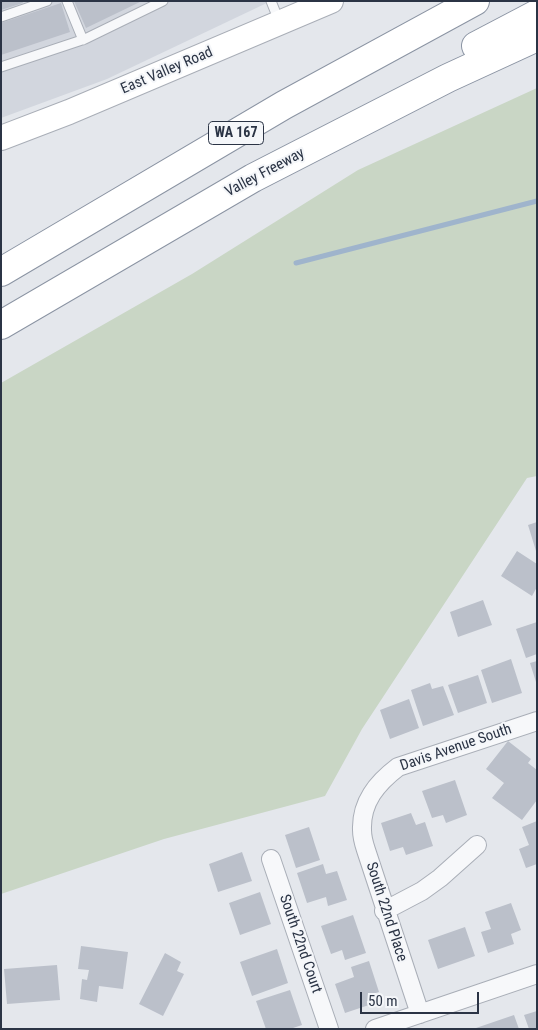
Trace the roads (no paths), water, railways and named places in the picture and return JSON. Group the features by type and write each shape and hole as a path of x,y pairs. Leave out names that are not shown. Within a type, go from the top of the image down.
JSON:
{"highway":[{"name":"WA 167","path":"1,272 284,105 475,1"},
{"path":"253,178 270,156 364,103 537,14"},
{"name":"Valley Freeway","path":"1,325 253,178 448,78 537,37"}],"street":[{"name":"East Valley Road","path":"1,138 78,108 331,1"},
{"name":"Davis Avenue South","path":"365,809 371,795 382,779 398,767 537,721"},
{"name":"South 22nd Place","path":"365,809 362,830 366,850 384,911 420,1014"},
{"path":"384,911 422,891 440,878 477,845"},
{"name":"South 22nd Court","path":"271,860 329,1029"},
{"path":"375,1029 537,974"}],"lane":[{"path":"1,17 47,1"},
{"path":"67,1 83,40"},
{"path":"1,67 83,40 163,1"},
{"path":"272,1 280,24"}],"waterway":[{"path":"296,263 537,201"}]}
